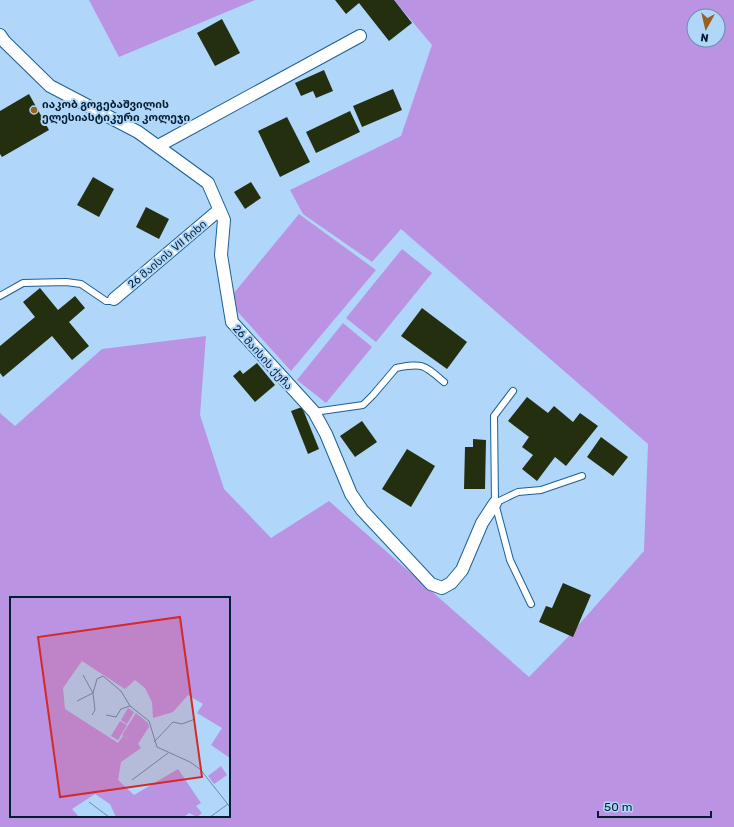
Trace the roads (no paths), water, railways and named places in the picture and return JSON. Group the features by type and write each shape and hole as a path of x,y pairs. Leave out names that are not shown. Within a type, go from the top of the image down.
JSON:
{"street":[{"name":"26 მაისის ქუჩა","path":"0,35 4,42 50,86 138,132 208,183 224,220 221,255 232,322 314,412 326,434 351,494 362,510 431,584 442,588 452,583 462,570 482,523 495,503"},
{"path":"158,146 360,36"},
{"name":"26 მაისის VII ჩიხი","path":"114,299 220,210"}],"lane":[{"path":"0,296 23,284 66,282 81,284 106,301 111,301 114,299"},
{"path":"314,412 363,405 396,368 413,365 426,367 444,382"},
{"path":"513,391 494,416 495,503 510,560 531,604"},
{"path":"495,503 518,492 542,490 582,476"}],"place":[{"name":"იაკობ გოგებაშვილის ელესიასტიკური კოლეჯი","path":"34,110"}]}
